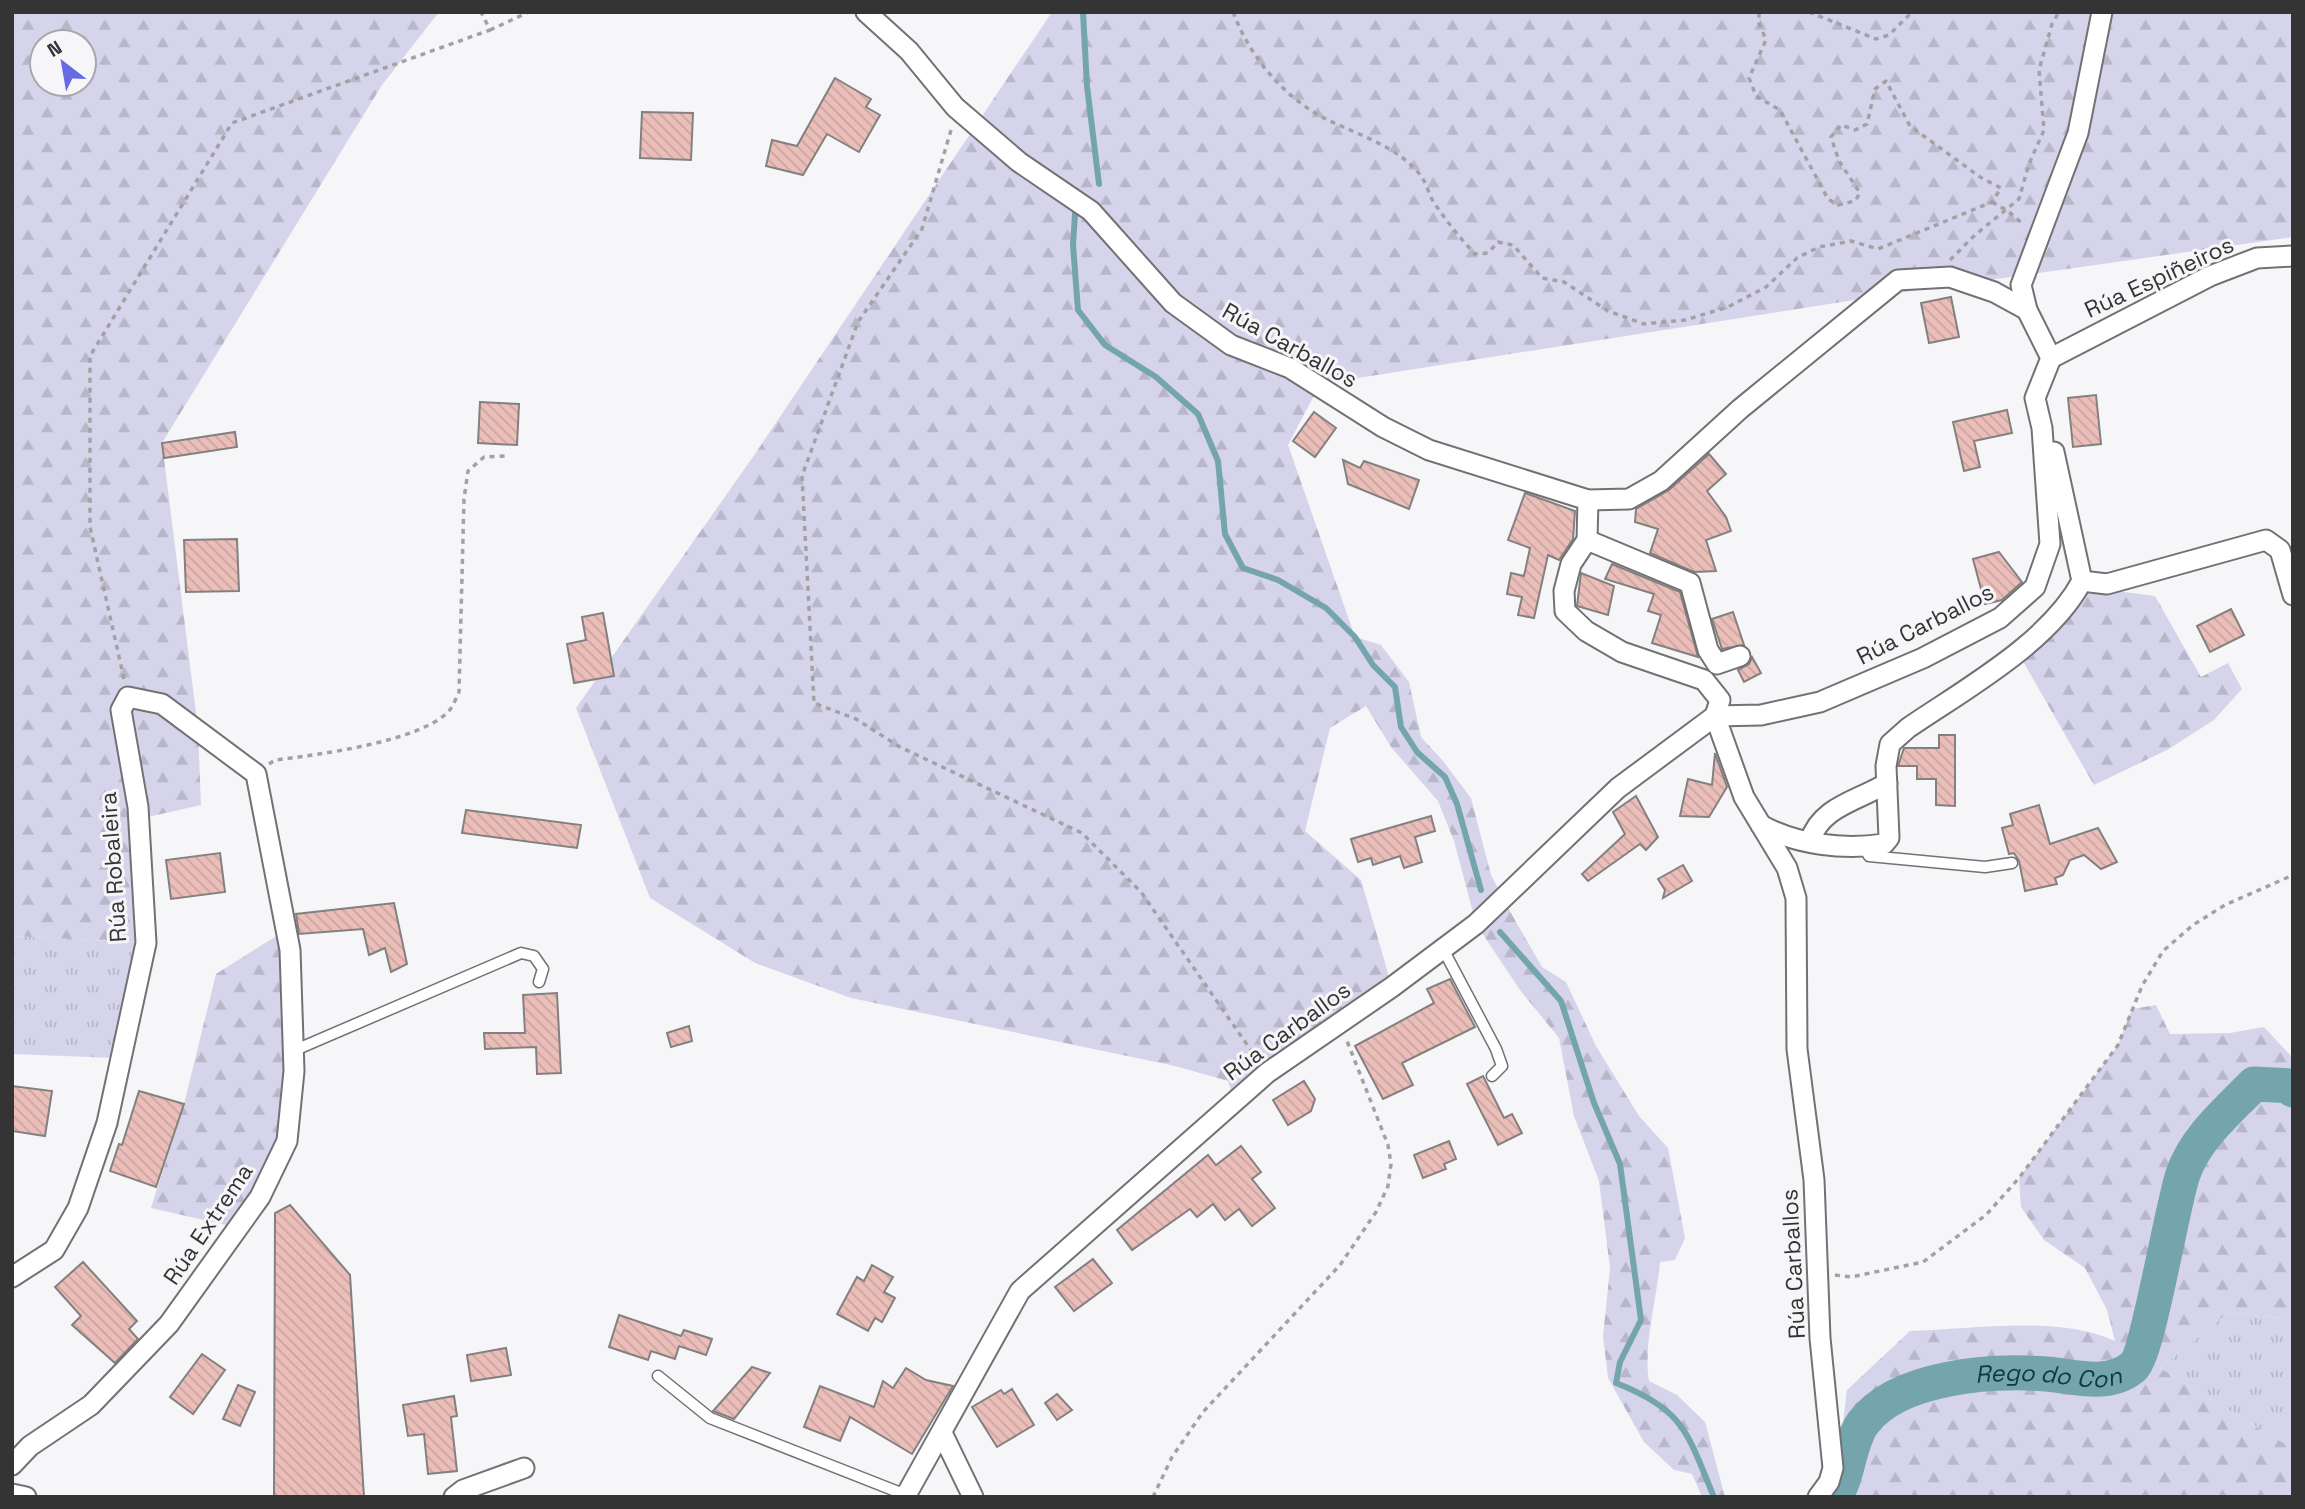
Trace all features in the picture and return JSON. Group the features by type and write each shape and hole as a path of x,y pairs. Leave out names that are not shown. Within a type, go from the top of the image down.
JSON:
{"street":[{"name":"Rúa Carballos","path":"866,12 909,51 955,107 1019,162 1091,211 1173,303 1231,345 1290,368 1383,426 1429,450 1588,500 1629,499 1661,481 1740,409 1898,280 1950,277 1994,292 2027,310"},
{"path":"2051,358 2027,310 2021,285 2078,134 2102,12"},
{"name":"Rúa Espiñeiros","path":"2051,358 2210,276 2257,258 2293,256"},
{"name":"Rúa Carballos","path":"1714,716 1761,715 1820,702 1923,658 2000,618 2035,587 2050,544 2042,428 2035,398 2051,358"},
{"name":"Rúa Carballos","path":"2042,428 2051,438 2082,582"},
{"name":"Rúa Carballos","path":"905,1496 1020,1291 1266,1073 1443,949 1505,898 1618,788 1714,716 1720,700 1704,680 1622,652 1586,631 1565,611 1564,590 1572,564 1587,540 1588,500"},
{"path":"1587,540 1690,583 1708,650 1717,664 1740,656"},
{"path":"1759,824 1810,841 1864,847 1884,844 1889,838 1887,783 1890,744 1908,728 2029,642 2076,594 2082,582 2107,584 2266,540 2280,550 2293,595"},
{"path":"128,697 162,704 257,774"},
{"name":"Rúa Robaleira","path":"12,1277 54,1250 78,1208 107,1123 146,943 138,807 121,710 128,697"},
{"name":"Rúa Carballos","path":"1714,716 1744,797 1787,868 1796,898 1797,1049 1814,1180 1820,1338 1833,1468 1829,1482 1818,1497"},
{"name":"Rúa Extrema","path":"12,1465 30,1446 90,1405 169,1324 260,1197 287,1142 293,1051 290,950 257,774"},
{"path":"1810,841 1815,826 1836,807 1887,783"},
{"path":"942,1433 973,1497"},
{"path":"454,1497 463,1490 524,1468"},
{"path":"12,1494 26,1497"}],"lane":[{"path":"1864,847 1869,856 1984,867 2012,863"},
{"path":"1443,949 1496,1049 1502,1066 1492,1076"},
{"path":"293,1051 520,953 534,956 543,969 539,982"},
{"path":"658,1376 710,1418 905,1496"}],"path":[{"path":"481,12 490,30"},
{"path":"128,697 90,527 90,356 232,123 490,30 528,12"},
{"path":"1233,12 1240,32 1261,64 1300,103 1388,149 1421,175 1434,203 1475,254 1488,253 1499,242 1513,244 1542,278 1564,282 1608,311 1644,324 1685,320 1728,307 1766,287 1797,258 1819,247 1851,241 1878,249 1992,202 2001,188 1980,177 1910,126 1886,81 1875,89 1867,124 1855,130 1841,125 1831,137 1839,161 1860,193 1855,201 1838,205 1828,199 1780,110 1756,96 1749,78 1766,40 1759,23 1759,12"},
{"path":"1809,12 1876,39 1889,35 1912,12"},
{"path":"1938,278 1954,254 1990,221 2008,211 2019,200 2029,164 2044,130 2039,70 2052,24 2059,12"},
{"path":"955,107 948,145 922,229 858,322 802,476 814,703 856,719 900,747 1082,833 1141,892 1266,1073"},
{"path":"1992,202 2008,211 2039,238"},
{"path":"257,774 275,760 329,753 419,729 449,711 459,692 464,499 468,471 484,457 505,456"},
{"path":"1819,1273 1851,1277 1923,1262 1986,1215 2019,1178 2118,1045 2142,986 2163,951 2193,925 2225,905 2293,875"},
{"path":"1153,1497 1172,1457 1203,1412 1339,1265 1376,1212 1388,1186 1391,1164 1388,1145 1349,1043 1335,1026"}],"green space":[{"path":"12,12 439,12 382,85 162,443 198,729 201,805 139,819 146,943 12,936"},
{"path":"1052,12 2293,12 2293,237 1905,292 1320,384 1288,445 1355,637 1381,645 1409,682 1421,737 1471,798 1491,875 1511,913 1542,967 1566,982 1596,1046 1639,1116 1668,1148 1685,1238 1675,1260 1660,1262 1649,1337 1649,1381 1677,1395 1705,1422 1725,1497 1702,1497 1692,1474 1674,1470 1644,1442 1608,1378 1603,1336 1610,1268 1599,1181 1574,1116 1559,1038 1520,990 1476,924 1454,841 1438,801 1391,747 1366,706 1330,728 1305,831 1361,880 1392,987 1234,1100 1228,1081 1175,1066 851,998 755,963 650,898 576,708 755,454"},
{"path":"2093,588 2155,596 2201,677 2228,663 2242,689 2214,720 2167,750 2094,785 2021,658"},
{"path":"278,935 290,950 294,1059 270,1176 239,1228 151,1208 184,1104 216,974"},
{"path":"12,936 146,943 116,1058 12,1054"},
{"path":"2156,1005 2170,1034 2230,1033 2264,1027 2293,1058 2293,1327 2278,1318 2229,1312 2160,1368 2293,1449 2293,1497 1827,1497 1835,1487 1847,1390 1910,1331 2042,1326 2093,1333 2115,1341 2107,1310 2085,1268 2044,1240 2021,1207 2019,1178 2118,1045 2132,1009"},
{"path":"2229,1312 2278,1318 2293,1327 2293,1449 2160,1368"}],"building":[{"path":"835,78 871,99 866,107 880,115 859,152 827,134 803,175 766,166 772,140 797,146"},
{"path":"642,112 693,113 691,160 640,158"},
{"path":"1951,297 1959,337 1929,343 1921,303"},
{"path":"2096,395 2101,444 2073,447 2068,398"},
{"path":"480,402 519,404 517,445 478,443"},
{"path":"2007,410 2012,433 1974,441 1980,467 1964,471 1953,422"},
{"path":"1314,412 1336,428 1315,457 1293,441"},
{"path":"235,432 237,447 164,458 162,443"},
{"path":"1709,454 1726,474 1707,491 1726,517 1731,531 1706,540 1716,571 1694,572 1650,553 1658,529 1635,522 1636,509 1669,490"},
{"path":"1343,460 1360,468 1364,461 1419,480 1409,509 1348,484"},
{"path":"1525,493 1575,511 1573,539 1559,560 1548,555 1534,618 1518,615 1522,597 1507,594 1511,573 1524,576 1530,548 1508,540"},
{"path":"237,539 239,591 186,592 184,540"},
{"path":"1999,552 2022,582 2002,600 1985,604 1973,559"},
{"path":"1612,564 1680,592 1698,657 1652,643 1661,615 1648,611 1654,594 1605,579"},
{"path":"1581,573 1614,586 1608,615 1577,606"},
{"path":"2231,609 2244,635 2210,652 2197,626"},
{"path":"1733,612 1744,645 1722,649 1712,619"},
{"path":"603,613 614,676 574,683 567,644 586,640 582,617"},
{"path":"1752,657 1761,673 1744,682 1738,670 1749,664"},
{"path":"1939,735 1955,735 1955,806 1936,805 1936,779 1917,779 1917,766 1898,766 1904,748 1939,748"},
{"path":"1715,753 1727,787 1709,817 1680,816 1688,779 1712,785"},
{"path":"1636,796 1658,837 1646,850 1640,844 1588,881 1582,874 1625,834 1613,812"},
{"path":"2039,805 2050,844 2098,828 2117,862 2101,869 2084,855 2070,860 2063,875 2055,878 2057,884 2025,891 2019,861 2014,853 2009,854 2002,828 2013,825 2010,814"},
{"path":"466,810 581,825 577,848 462,833"},
{"path":"1431,816 1435,831 1415,837 1422,862 1404,868 1400,856 1373,865 1371,858 1358,862 1351,839"},
{"path":"220,853 225,892 171,899 166,860"},
{"path":"1683,865 1692,881 1663,898 1665,890 1658,879"},
{"path":"394,903 407,964 391,972 385,948 369,955 363,929 299,934 296,914"},
{"path":"1450,979 1475,1027 1402,1063 1413,1085 1383,1099 1355,1046 1434,1003 1427,989"},
{"path":"557,993 561,1073 537,1074 536,1047 485,1049 484,1033 525,1033 523,995"},
{"path":"689,1026 692,1041 671,1047 667,1033"},
{"path":"1483,1076 1504,1118 1512,1114 1522,1133 1498,1145 1467,1084"},
{"path":"1304,1081 1315,1099 1311,1111 1288,1125 1273,1100"},
{"path":"12,1086 52,1091 45,1136 12,1131"},
{"path":"139,1091 184,1104 156,1187 110,1171 119,1144 122,1145"},
{"path":"1449,1141 1456,1159 1444,1164 1446,1169 1423,1178 1414,1155"},
{"path":"1241,1146 1261,1172 1252,1179 1275,1208 1252,1226 1239,1209 1225,1220 1213,1204 1197,1217 1190,1209 1132,1250 1117,1230 1208,1155 1216,1165"},
{"path":"290,1205 350,1275 364,1497 274,1497 275,1213"},
{"path":"1093,1259 1112,1283 1074,1311 1055,1287"},
{"path":"83,1262 137,1321 129,1329 138,1339 115,1363 72,1325 81,1316 55,1287"},
{"path":"872,1265 893,1277 884,1292 895,1298 882,1322 875,1318 868,1331 837,1314 857,1277 864,1281"},
{"path":"619,1315 681,1336 684,1330 712,1339 706,1355 679,1346 675,1359 651,1351 648,1360 609,1347"},
{"path":"506,1348 511,1375 471,1381 467,1355"},
{"path":"202,1354 225,1370 193,1414 170,1397"},
{"path":"752,1367 770,1373 734,1419 713,1411"},
{"path":"906,1368 926,1380 953,1386 912,1454 850,1417 840,1441 804,1427 820,1386 874,1407 883,1381 893,1388"},
{"path":"238,1385 255,1392 240,1426 223,1419"},
{"path":"1012,1389 1034,1425 997,1447 972,1407 1001,1390 1004,1394"},
{"path":"1057,1394 1072,1410 1057,1420 1045,1403"},
{"path":"454,1396 457,1416 451,1417 457,1471 428,1474 424,1434 408,1436 403,1405"}],"waterway":[{"path":"1083,12 1087,86 1099,184"},
{"path":"1075,214 1073,245 1078,310 1105,345 1156,377 1198,414 1218,461 1225,534 1243,568 1278,580 1326,608 1355,637 1373,665 1395,687 1401,727 1417,752 1445,777 1457,804 1481,890"},
{"path":"1500,932 1561,1001 1594,1103 1620,1164 1641,1320 1620,1362 1616,1383 1657,1403 1681,1426 1714,1497"},
{"name":"Rego do Con","path":"1835,1497 1863,1423 1879,1407 1899,1395 1947,1379 1974,1375 2024,1373 2102,1379 2113,1377 2133,1367 2146,1336 2153,1309 2178,1191 2196,1148 2204,1136 2254,1084 2291,1086 2293,1090"}]}
